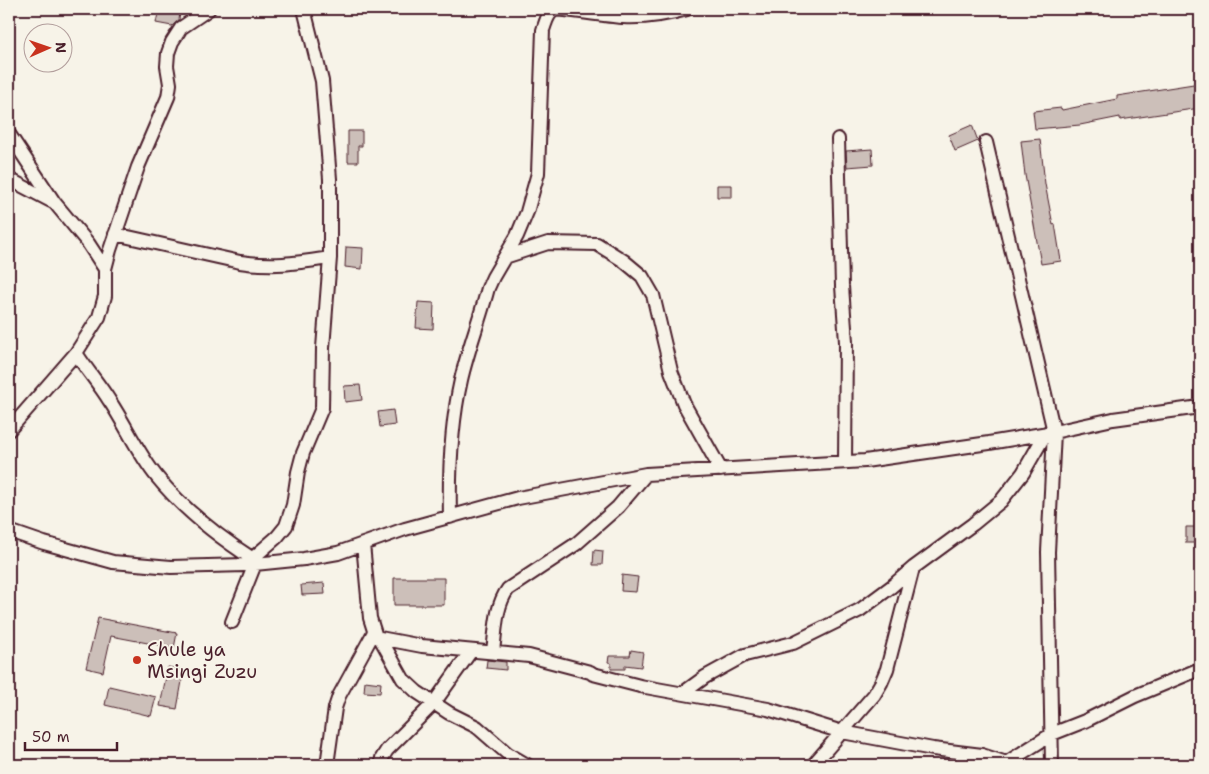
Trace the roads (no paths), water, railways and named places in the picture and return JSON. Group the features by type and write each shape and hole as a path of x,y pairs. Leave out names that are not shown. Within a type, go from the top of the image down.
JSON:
{"street":[{"path":"9,430 76,353 91,331 102,309 105,296 104,269 138,167 168,97 170,84 167,66 168,53 172,42 181,28 209,9"},
{"path":"232,622 251,562 286,526 293,505 303,453 322,408 323,348 330,258 330,179 324,97 320,72 304,9"},
{"path":"450,517 454,431 461,380 488,288 517,236 527,212 538,173 543,30 549,14 563,9 623,17 650,17 687,9"},
{"path":"9,134 54,202 88,244 104,269"},
{"path":"838,139 842,286 846,342 845,462"},
{"path":"986,142 1050,433 1048,542 1052,765"},
{"path":"9,179 54,202"},
{"path":"116,234 260,266 279,266 330,258"},
{"path":"505,256 548,243 597,244 624,261 642,276 653,295 672,371 684,404 721,470"},
{"path":"76,353 109,400 156,476 182,504 251,562"},
{"path":"9,531 44,543 113,562 171,567 324,556 405,529 518,498 646,474 865,461 1050,433 1113,419 1200,407"},
{"path":"683,693 705,677 745,655 793,643 860,610 1001,501 1024,473 1050,433"},
{"path":"494,651 498,610 503,596 508,589 576,544 611,513 646,474"},
{"path":"363,544 370,618 377,635 403,679 422,696 449,713 477,727 508,754 527,765"},
{"path":"813,765 874,695 881,683 887,669 913,568"},
{"path":"377,635 403,643 529,656 640,686 768,709 842,732 933,749 982,755 1008,764 1052,734 1086,721 1135,696 1200,669"},
{"path":"327,765 338,696 377,635"},
{"path":"381,765 382,758 387,750 434,702 471,650"}],"place":[{"name":"Shule ya Msingi Zuzu","path":"137,660"}]}
